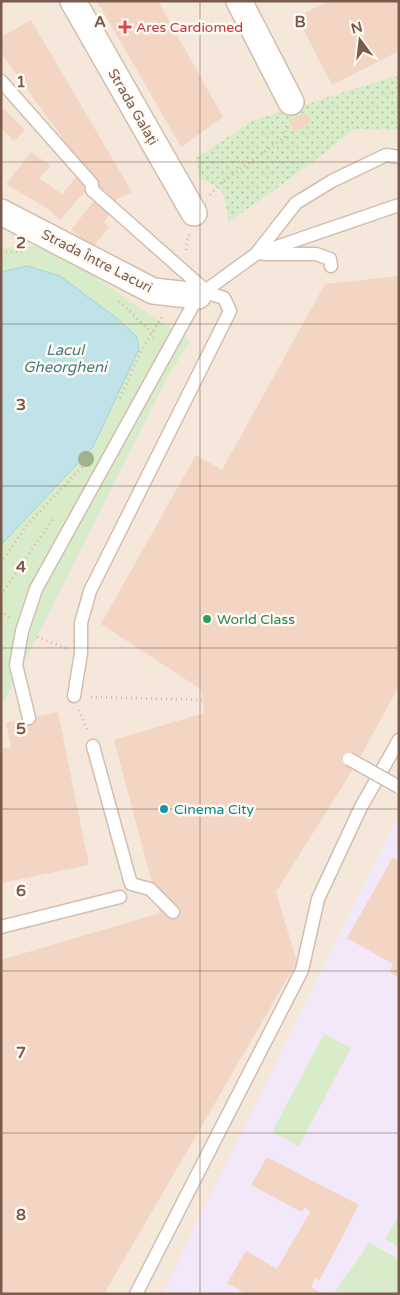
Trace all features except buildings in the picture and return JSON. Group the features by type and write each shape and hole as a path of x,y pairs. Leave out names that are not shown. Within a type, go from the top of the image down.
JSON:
{"street":[{"name":"Strada Galați","path":"73,1 194,213"},
{"path":"239,1 291,102"},
{"name":"Strada Între Lacuri","path":"1,212 152,291 202,293"}],"lane":[{"path":"1,81 92,184 92,190 181,268 202,293 224,298 230,310 90,591 81,622 81,653 74,696"},
{"path":"29,718 16,665 22,631 36,589 202,293 256,254 296,203 332,181 386,155 399,157"},
{"path":"256,254 399,205"},
{"path":"256,254 316,254 330,259 331,266"},
{"path":"136,1294 302,970 318,898 361,808 399,740"},
{"path":"93,746 131,884 150,889 173,912"},
{"path":"349,759 399,787"},
{"path":"1,927 120,898"}],"path":[{"path":"181,268 194,213 221,182 285,137 291,102"},
{"path":"1,253 8,252"},
{"path":"119,401 151,332 123,304"},
{"path":"1,563 27,525 87,462"},
{"path":"22,631 81,653"},
{"path":"93,746 74,696 203,700"}],"shaded area":[{"path":"1,1 399,1 399,1294 1,1294"},
{"path":"399,814 399,1294 162,1294"}],"green space":[{"path":"399,75 399,130 354,129 305,168 229,222 223,192 211,183 200,179 196,158 252,121"},
{"path":"48,245 190,341 166,380 1,708 1,545 93,447 139,349 27,266 1,272 1,248"},
{"path":"324,1034 351,1048 299,1146 272,1132"},
{"path":"399,1215 399,1247 385,1239"},
{"path":"369,1243 399,1259 399,1294 335,1292"}],"water":[{"name":"Lacul Gheorgheni","path":"27,266 60,276 119,320 137,337 139,349 93,447 1,545 1,272"}],"place":[{"name":"Ares Cardiomed","path":"125,27"},
{"name":"World Class","path":"207,619"},
{"name":"Cinema City","path":"164,809"}]}
